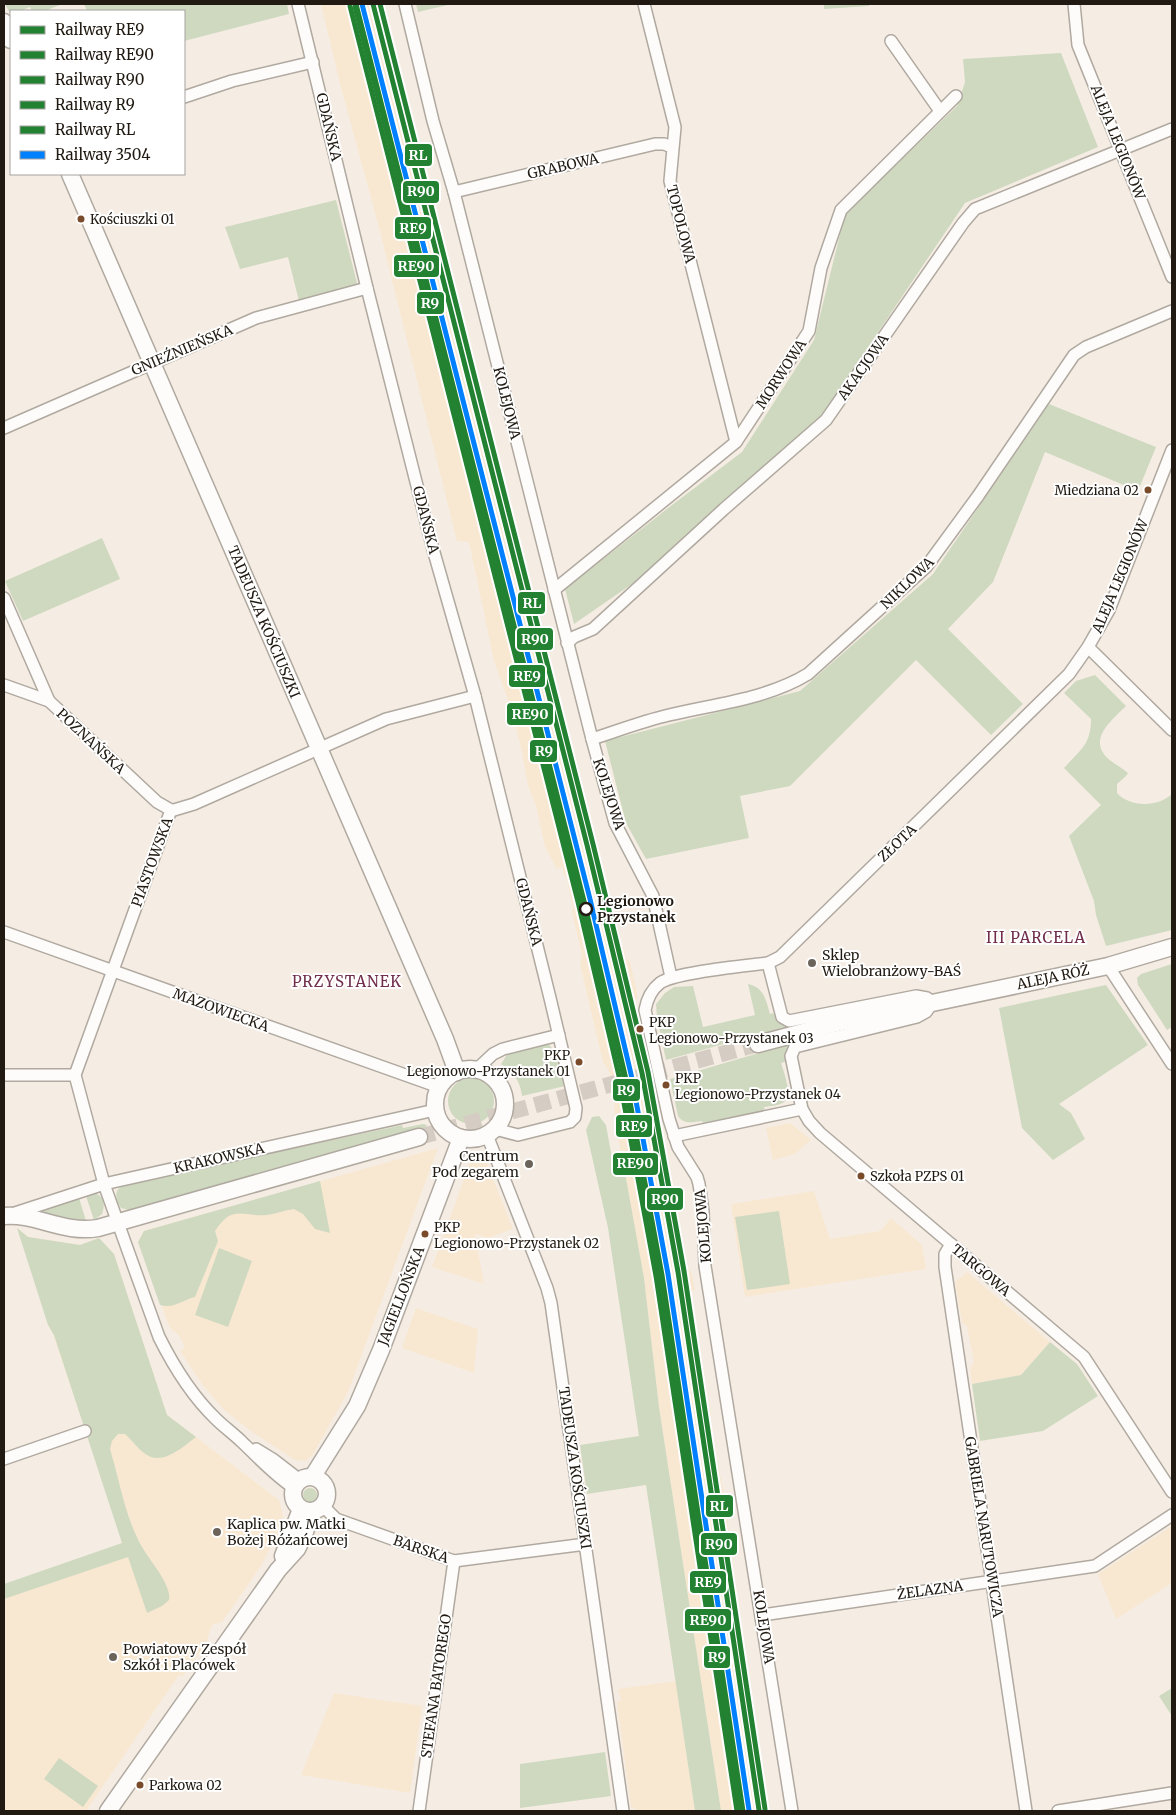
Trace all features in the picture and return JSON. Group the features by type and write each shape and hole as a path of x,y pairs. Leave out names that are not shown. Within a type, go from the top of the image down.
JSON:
{"street":[{"name":"GDAŃSKA","path":"298,4 433,549 475,696 576,1108 575,1117 570,1122 518,1135 491,1132"},
{"name":"KOLEJOWA","path":"405,4 433,121 454,192 567,643 615,823 653,896 671,977 653,989 647,999 645,1010 668,1119 678,1147 697,1177 699,1184 703,1212 705,1266 792,1811"},
{"name":"TOPOLOWA","path":"644,4 674,121 675,132 670,181 736,442"},
{"name":"ALEJA LEGIONÓW","path":"1074,4 1078,45 1172,277"},
{"path":"4,22 10,37"},
{"path":"891,41 940,111"},
{"path":"185,97 232,81 313,62"},
{"name":"MORWOWA","path":"554,590 736,442 809,331 821,268 841,210 956,96"},
{"name":"AKACJOWA","path":"567,643 574,637 593,629 724,509 826,420 963,223 975,209 1172,129"},
{"name":"GRABOWA","path":"454,192 655,144 664,144 672,147"},
{"name":"TADEUSZA KOŚCIUSZKI","path":"70,175 446,1039 457,1072"},
{"name":"GNIEŹNIEŃSKA","path":"4,428 256,318 367,288"},
{"name":"NIKLOWA","path":"592,738 667,715 760,694 790,684 808,674 926,568 978,496 1074,355 1086,347 1172,312"},
{"name":"ALEJA LEGIONÓW","path":"1172,450 1108,610 1088,647 1172,730"},
{"path":"4,598 49,701"},
{"name":"ZŁOTA","path":"671,977 768,963 780,957 1069,674 1088,647"},
{"name":"POZNAŃSKA","path":"4,685 49,701 157,802 171,810"},
{"name":"PIASTOWSKA","path":"75,1075 171,810 194,804 320,750 386,719 475,696"},
{"name":"MAZOWIECKA","path":"4,932 439,1087"},
{"name":"ALEJA RÓŻ","path":"763,1042 837,1023 1108,966 1172,947"},
{"name":"ALEJA RÓŻ","path":"768,963 782,1018 785,1020 792,1021 916,996 927,998 933,1002"},
{"path":"1108,966 1172,1064"},
{"name":"TARGOWA","path":"933,1002 926,1012 917,1018 795,1047 790,1056 802,1109 809,1121 820,1133 1084,1357 1172,1492"},
{"path":"477,1069 493,1054 503,1049 559,1035"},
{"path":"467,1069 477,1069 491,1075 501,1086 505,1108 503,1116 491,1132 475,1139 461,1138 445,1128 436,1110 435,1098 439,1087 448,1076 467,1069"},
{"path":"4,1075 75,1075 104,1184 156,1328 170,1359 188,1387 215,1418 241,1441 328,1493 327,1498 312,1509 305,1532 297,1549 278,1570 108,1811"},
{"path":"674,1136 802,1109"},
{"name":"KRAKOWSKA","path":"5,1216 104,1184 436,1110"},
{"name":"TADEUSZA KOŚCIUSZKI","path":"491,1132 551,1303 623,1811"},
{"name":"KRAKOWSKA","path":"5,1216 24,1217 72,1229 87,1230 419,1137"},
{"name":"JAGIELLOŃSKA","path":"308,1482 347,1425 357,1406 381,1350 461,1138"},
{"name":"GABRIELA NARUTOWICZA","path":"951,1244 945,1254 945,1267 1026,1811"},
{"path":"4,1459 85,1431"},
{"path":"308,1482 294,1500 312,1509"},
{"name":"BARSKA","path":"312,1509 454,1561 586,1544"},
{"name":"ŻELAZNA","path":"762,1615 1095,1566 1172,1515"},
{"name":"STEFANA BATOREGO","path":"419,1811 454,1561"},
{"path":"1058,1811 1172,1793"}],"shaded area":[{"path":"321,4 381,4 550,669 602,883 606,882 626,959 630,962 638,997 634,1004 638,1027 650,1086 659,1117 684,1265 692,1274 695,1290 688,1291 689,1300 693,1304 711,1413 710,1419 726,1506 743,1647 769,1811 721,1811 659,1407 644,1278 615,1120 614,1092 609,1071 603,1062 580,964 582,956 566,875 564,875 562,867 557,869 545,847 536,806 528,785 513,714 494,661 469,542 457,541"},
{"path":"790,1123 811,1140 795,1154 773,1160 766,1128"},
{"path":"438,1148 348,1392 312,1456 305,1461 295,1460 252,1432 223,1409 202,1384 180,1351 185,1347 178,1334 169,1326 138,1242 144,1231"},
{"path":"483,1154 513,1229 488,1238 475,1234 484,1284 432,1267 472,1157"},
{"path":"814,1191 830,1239 880,1231 891,1218 922,1245 926,1269 745,1297 731,1204"},
{"path":"17,1228 28,1237 80,1245 99,1238 114,1254 167,1415 279,1500 283,1515 282,1525 261,1566 222,1622 214,1624 210,1629 207,1642 182,1677 179,1675 86,1811 4,1811 4,1599 128,1556"},
{"path":"967,1272 1050,1342 1021,1375 972,1384 970,1368 974,1362 967,1326 962,1323 955,1282"},
{"path":"416,1308 478,1329 474,1373 402,1348"},
{"path":"1172,1526 1172,1583 1116,1619 1098,1574"},
{"path":"676,1681 695,1811 635,1811 631,1807 617,1702 621,1700 618,1689"},
{"path":"334,1693 422,1706 410,1793 301,1775"}],"green space":[{"path":"5,4 62,4 47,10 32,10 30,7 22,10 10,10 10,13"},
{"path":"84,4 287,4 289,14 185,41 185,10 87,10"},
{"path":"416,4 452,4 418,12"},
{"path":"824,4 869,4 869,6 824,9"},
{"path":"1061,53 1098,147 965,203 821,417 648,573 574,624 565,589 742,452 814,340 845,214 957,106 965,82 963,59"},
{"path":"336,200 358,287 299,301 288,257 240,269 225,227"},
{"path":"1049,404 1156,447 1138,491 1045,452 993,582 948,629 1023,704 991,735 916,660 790,786 740,796 749,838 646,859 626,823 605,741 800,691 933,574"},
{"path":"102,538 120,579 23,621 5,581"},
{"path":"1095,675 1126,706 1108,725 1100,739 1100,746 1104,754 1128,773 1117,784 1117,793 1130,801 1144,804 1159,801 1172,794 1172,930 1106,946 1096,915 1094,901 1069,836 1101,805 1064,768 1087,741 1091,719 1064,693 1076,681"},
{"path":"1172,964 1172,1027 1167,1030 1138,985 1137,978 1141,974"},
{"path":"748,984 761,991 766,999 770,1014 773,1013 778,1021 788,1026 666,1060 656,1004 665,993 674,987 693,986 703,1027 755,1015"},
{"path":"1106,985 1148,1045 1059,1104 1071,1113 1085,1139 1053,1160 1022,1128 999,1008"},
{"path":"796,1042 787,1050 785,1062 781,1063 788,1089 787,1099 784,1102 764,1107 765,1112 703,1124 702,1121 686,1122 678,1116 670,1079"},
{"path":"536,1045 549,1045 557,1053 565,1086 522,1096 516,1078 501,1064 508,1053"},
{"path":"471,1078 484,1082 490,1088 494,1101 490,1114 484,1120 471,1124 458,1120 452,1114 448,1101 452,1088 458,1082"},
{"path":"599,1116 606,1125 612,1158 622,1156 644,1278 659,1407 721,1811 695,1811 646,1485 587,1494 580,1445 639,1436 608,1228 586,1130 592,1117"},
{"path":"402,1125 403,1128 427,1125 425,1128 132,1211 121,1208 116,1198 118,1189 125,1185"},
{"path":"320,1181 330,1233 315,1229 303,1214 294,1209 267,1215 238,1214 227,1217 215,1231 218,1241 195,1297 170,1306 160,1305 138,1242 144,1231"},
{"path":"95,1193 101,1197 104,1207 102,1214 94,1220 86,1196"},
{"path":"79,1198 86,1221 69,1220 39,1212"},
{"path":"779,1211 790,1284 747,1290 735,1217"},
{"path":"17,1228 28,1237 80,1245 99,1238 114,1254 167,1415 196,1437 174,1453 161,1458 145,1454 125,1434 118,1434 112,1441 110,1449 131,1524 142,1547 164,1580 169,1594 169,1600 162,1606 147,1613 128,1557 4,1599 4,1584 122,1543"},
{"path":"219,1248 252,1261 228,1327 195,1315"},
{"path":"1050,1342 1077,1364 1098,1396 1043,1431 980,1441 972,1384 1021,1375"},
{"path":"307,1488 313,1488 317,1495 313,1502 307,1502 303,1498 303,1492"},
{"path":"1172,1688 1172,1716 1159,1696"},
{"path":"605,1752 611,1796 520,1808 520,1764"},
{"path":"59,1758 98,1786 83,1807 44,1779"}],"tunnel":[{"path":"419,1137 758,1044"}],"rail line":[{"name":"RE9","path":"356,4 584,901 625,1075 662,1275 743,1811"},
{"name":"3504","path":"362,4 590,899 631,1074 668,1274 749,1810"},
{"name":"R90","path":"373,4 587,845 642,1073 678,1272 759,1810"},
{"name":"RL","path":"380,4 593,844 648,1072 684,1271 765,1809"},
{"name":"RE90","path":"350,6 578,902 619,1076 656,1276 737,1811"},
{"name":"R9","path":"355,7 569,850 624,1077 660,1275 740,1811"}],"place":[{"name":"Kościuszki 01","path":"81,219"},
{"name":"Miedziana 02","path":"1148,490"},
{"name":"Legionowo Przystanek","path":"586,909"},
{"name":"Sklep Wielobranżowy-BAŚ","path":"812,963"},
{"name":"PKP Legionowo-Przystanek 03","path":"640,1029"},
{"name":"PKP Legionowo-Przystanek 01","path":"579,1062"},
{"name":"PKP Legionowo-Przystanek 04","path":"666,1085"},
{"name":"Centrum Pod zegarem","path":"529,1164"},
{"name":"Szkoła PZPS 01","path":"861,1176"},
{"name":"PKP Legionowo-Przystanek 02","path":"425,1234"},
{"name":"Kaplica pw. Matki Bożej Różańcowej","path":"217,1532"},
{"name":"Powiatowy Zespół Szkół i Placówek","path":"113,1657"},
{"name":"Parkowa 02","path":"140,1785"}],"district":[{"name":"III PARCELA","path":"1036,937"},
{"name":"PRZYSTANEK","path":"347,981"}]}
